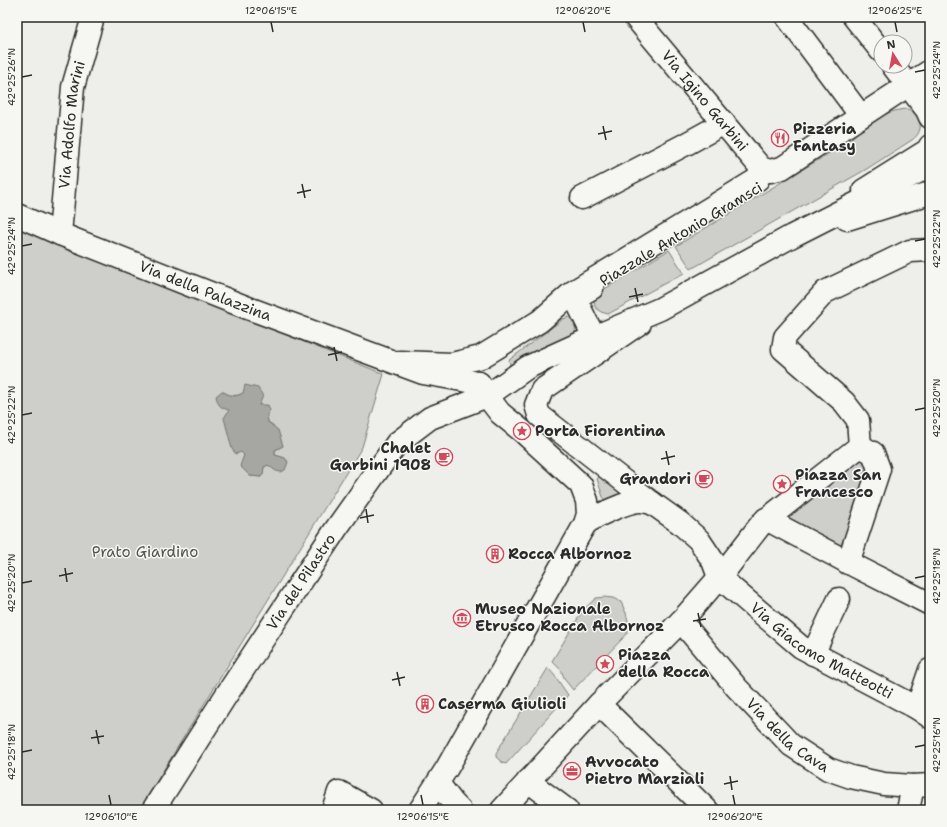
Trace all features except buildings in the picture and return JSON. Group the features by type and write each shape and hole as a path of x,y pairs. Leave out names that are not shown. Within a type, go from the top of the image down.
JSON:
{"street":[{"name":"Via Adolfo Marini","path":"60,234 73,87 93,17"},
{"name":"Via Igino Garbini","path":"635,17 761,168"},
{"path":"787,17 860,116"},
{"path":"854,17 873,41"},
{"name":"Piazzale Antonio Gramsci","path":"594,337 575,298 762,188 782,168 930,71"},
{"path":"899,74 908,85"},
{"name":"Piazzale Antonio Gramsci","path":"908,85 928,113"},
{"name":"Piazzale Antonio Gramsci","path":"881,103 912,102 928,113"},
{"path":"582,198 724,123"},
{"path":"792,236 928,150 930,146"},
{"path":"719,577 713,561 699,540 680,522 652,503 540,415 536,405 542,390 660,309 792,236 930,166"},
{"path":"761,168 770,171 782,168"},
{"name":"Piazzale Antonio Gramsci","path":"573,292 758,179 761,168"},
{"path":"792,236 930,193"},
{"name":"Via della Palazzina","path":"17,215 60,234 248,308 423,373 479,383 487,396"},
{"path":"860,446 858,420 844,402 784,349 785,337 825,292 910,251 930,250"},
{"name":"Via della Palazzina","path":"395,362 452,364 481,358 540,322 573,292"},
{"path":"420,810 438,783 585,524 588,514 587,501 581,485 500,413 487,396 528,366 660,309"},
{"name":"Via del Pilastro","path":"153,810 225,697 336,529 396,443 430,418 487,396"},
{"path":"502,810 599,704 681,621 719,577 762,523 860,446"},
{"path":"853,565 879,469 873,453 860,446"},
{"path":"585,524 594,518 630,503 640,501 652,503"},
{"path":"766,519 930,604"},
{"name":"Via Giacomo Matteotti","path":"719,577 801,647 924,713"},
{"path":"813,654 839,599"},
{"name":"Via della Cava","path":"681,621 737,688 791,746 828,769 851,777 884,784 922,786"},
{"path":"924,713 930,670"},
{"path":"599,704 708,810"},
{"path":"528,781 567,810"},
{"path":"438,783 460,810"},
{"path":"908,810 922,786"},
{"path":"333,810 339,792 371,810"}],"green space":[{"path":"908,109 916,115 920,123 919,132 912,140 865,170 691,269 676,246 846,143 874,120 890,112"},
{"name":"Prato Giardino","path":"17,227 384,374 362,447 139,810 17,810","holes":["222,391 230,395 243,393 259,405 263,406 268,422 273,425 283,446 275,450 275,455 285,458 288,462 264,467 261,477 250,476 230,410"]},
{"path":"669,250 684,273 608,314 601,312 595,307 594,300 598,293"},
{"path":"569,317 574,324 575,333 559,344 513,366 510,365 509,360 563,319"},
{"path":"861,457 871,463 845,550 782,517"},
{"path":"601,474 621,493 623,497 605,503 597,479"},
{"path":"596,598 613,598 621,602 629,625 627,634 573,690 565,680 561,670 552,661 583,610"},
{"path":"548,668 568,695 506,764 503,763 496,757 496,753"}],"shaded area":[{"path":"245,385 258,388 263,396 259,405 268,405 270,410 267,415 268,422 278,430 283,446 275,450 275,455 285,458 288,462 285,470 281,472 276,471 268,465 264,467 261,477 250,476 240,466 244,455 241,452 236,454 232,449 224,418 229,410 220,406 216,396 222,391 232,396 240,395 243,393"}],"place":[{"name":"Pizzeria Fantasy","path":"780,138"},
{"name":"Porta Fiorentina","path":"522,431"},
{"name":"Chalet Garbini 1908","path":"444,457"},
{"name":"Grandori","path":"704,479"},
{"name":"Piazza San Francesco","path":"782,484"},
{"name":"Rocca Albornoz","path":"495,554"},
{"name":"Museo Nazionale Etrusco Rocca Albornoz","path":"462,618"},
{"name":"Piazza della Rocca","path":"605,664"},
{"name":"Caserma Giulioli","path":"425,704"},
{"name":"Avvocato Pietro Marziali","path":"572,771"}]}
